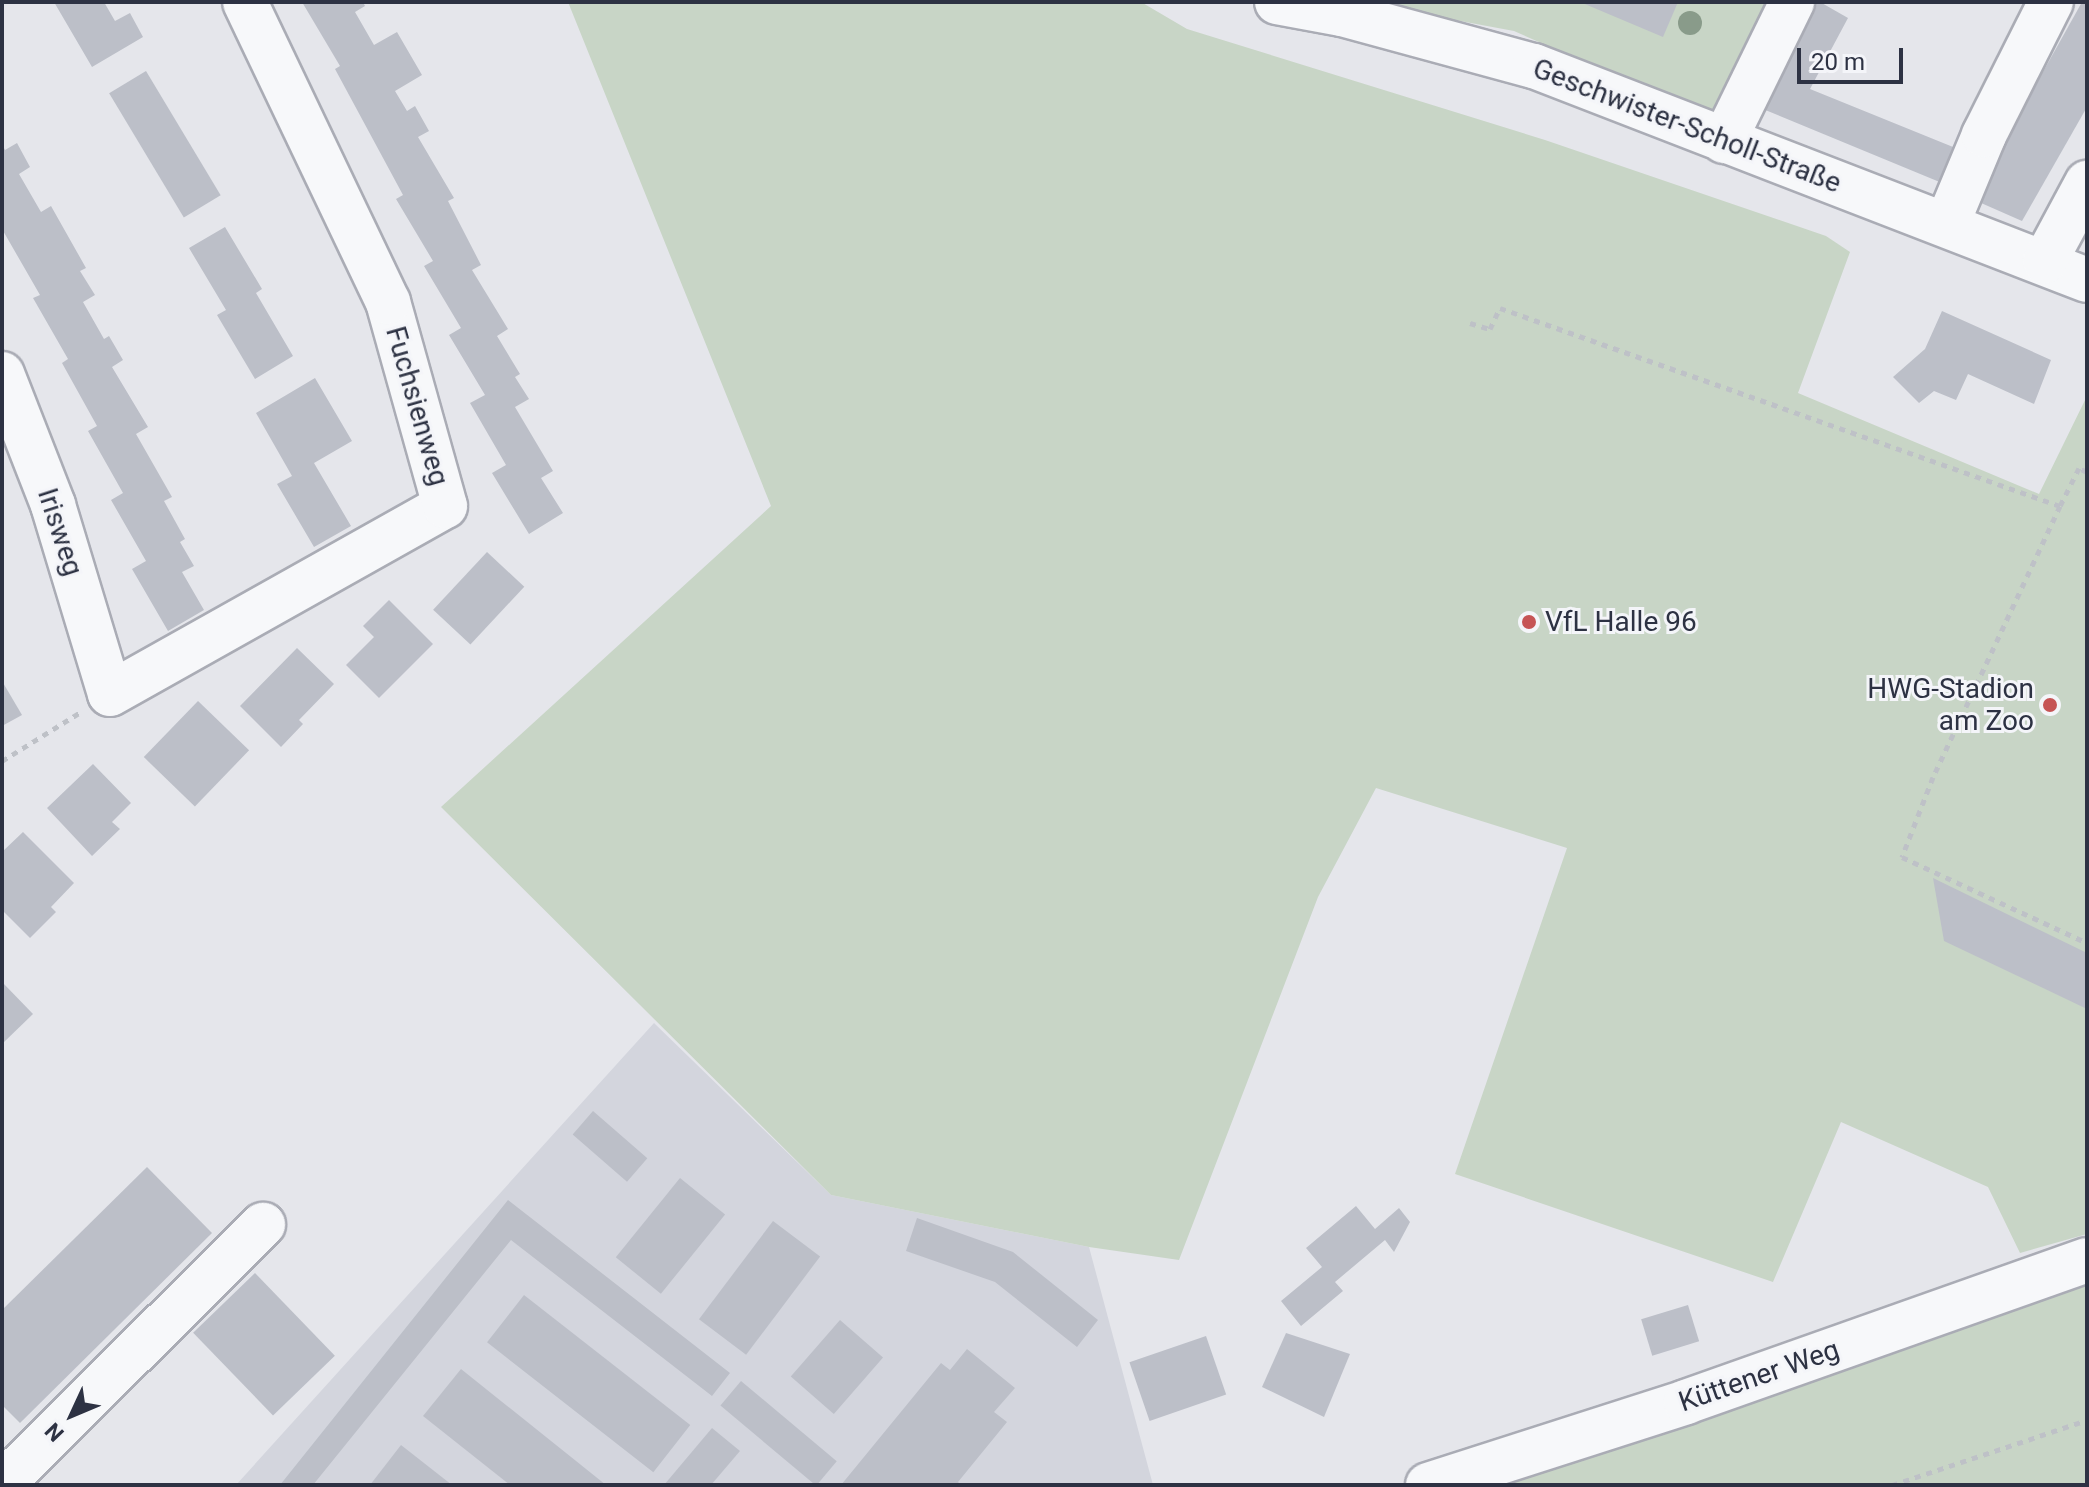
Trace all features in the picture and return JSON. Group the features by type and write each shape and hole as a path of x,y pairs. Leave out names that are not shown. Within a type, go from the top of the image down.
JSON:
{"street":[{"name":"Fuchsienweg","path":"110,694 445,506 388,302 245,2"},
{"name":"Geschwister-Scholl-Straße","path":"1277,2 1342,14 1534,66 2045,261 2087,280"},
{"path":"1724,141 1792,2"},
{"path":"1947,224 1984,135 2051,2"},
{"path":"2045,261 2087,183"},
{"name":"Irisweg","path":"2,374 53,505 110,694"},
{"path":"2,1484 263,1225"},
{"name":"Küttener Weg","path":"1428,1485 1686,1402 2087,1260"}],"path":[{"path":"1470,323 1490,329 1500,308 2060,506"},
{"path":"2087,472 2079,468 2060,506 1933,777 1902,857 2087,943"},
{"path":"2,761 110,694"},
{"path":"1892,1485 2087,1420"}],"shaded area":[{"path":"654,1023 831,1195 1089,1247 1153,1485 236,1485"}],"green space":[{"name":"VfL Halle 96","path":"568,2 1141,2 1187,29 1545,140 1826,236 1850,252 1798,393 2039,494 2087,396 2087,1234 2020,1253 1988,1187 1841,1122 1773,1282 1455,1174 1567,848 1376,788 1318,897 1179,1260 1089,1247 831,1195 441,807 771,506"},
{"path":"1358,2 1773,2 1712,118 1514,31"},
{"path":"2087,1284 2087,1485 1464,1485"}],"building":[{"path":"54,2 104,2 115,21 130,13 143,37 92,67"},
{"path":"302,2 363,2 365,6 355,12 374,45 397,32 422,75 395,91 407,111 415,106 429,131 418,137 454,198 448,201 481,265 472,270 508,329 497,336 520,374 515,377 529,399 515,407 553,471 541,478 563,513 529,534 492,473 506,465 470,403 485,395 449,335 461,328 424,266 433,261 396,199 403,195 335,69 340,66"},
{"path":"1580,2 1678,2 1663,37"},
{"path":"1812,2 1820,2 1848,18 1810,89 1958,149 1942,183 1758,107"},
{"path":"2082,2 2087,2 2087,107 2022,221 1972,199"},
{"path":"146,71 221,195 184,217 109,93"},
{"path":"17,143 30,167 19,174 41,212 51,206 86,268 80,271 95,295 83,302 104,339 109,336 123,360 112,367 148,427 136,434 172,497 164,501 185,539 180,542 194,566 182,572 204,610 168,631 132,569 146,561 111,500 123,493 88,431 97,426 62,363 68,359 33,298 40,295 2,229 2,144 5,150"},
{"path":"225,227 262,289 256,293 293,356 255,379 217,315 226,310 189,248"},
{"path":"1942,311 2051,360 2034,404 1968,374 1956,400 1934,391 1919,403 1893,377 1925,349"},
{"path":"315,378 352,441 314,463 351,526 314,547 277,484 292,476 256,413"},
{"path":"487,552 524,587 470,645 433,610"},
{"path":"389,600 433,644 379,698 346,665 374,637 363,626"},
{"path":"297,648 334,684 299,720 303,724 281,747 240,706"},
{"path":"2,681 22,715 2,726"},
{"path":"198,701 249,750 195,806 144,757"},
{"path":"93,764 131,803 112,822 120,829 92,856 47,808"},
{"path":"23,832 74,883 51,907 56,912 30,938 2,910 2,852"},
{"path":"1933,878 2087,953 2087,1009 1944,941"},
{"path":"2,982 33,1014 2,1044"},
{"path":"593,1111 647,1158 627,1182 573,1134"},
{"path":"147,1167 212,1233 20,1423 2,1405 2,1310"},
{"path":"680,1178 725,1215 661,1294 616,1257"},
{"path":"508,1200 730,1373 712,1396 511,1240 313,1485 280,1485"},
{"path":"1356,1206 1375,1229 1399,1208 1410,1222 1394,1252 1385,1240 1335,1282 1343,1291 1301,1326 1281,1301 1322,1267 1306,1248"},
{"path":"917,1218 1013,1252 1098,1320 1077,1347 995,1282 906,1251"},
{"path":"773,1221 820,1257 746,1355 699,1319"},
{"path":"255,1273 335,1356 273,1415 193,1333"},
{"path":"524,1295 690,1425 653,1472 487,1342"},
{"path":"1688,1305 1699,1341 1652,1356 1641,1319"},
{"path":"840,1320 883,1357 834,1414 791,1377"},
{"path":"1286,1333 1350,1354 1324,1417 1262,1387"},
{"path":"1206,1336 1226,1395 1150,1421 1129,1362"},
{"path":"967,1349 1015,1388 994,1412 1007,1422 958,1482 961,1485 841,1485 941,1363 950,1370"},
{"path":"461,1369 606,1485 510,1485 423,1416"},
{"path":"741,1381 837,1461 815,1485 720,1406"},
{"path":"712,1428 740,1451 711,1485 664,1485"},
{"path":"401,1445 452,1485 370,1485"}],"place":[{"name":"VfL Halle 96","path":"1529,622"},
{"name":"HWG-Stadion am Zoo","path":"2050,705"}]}
